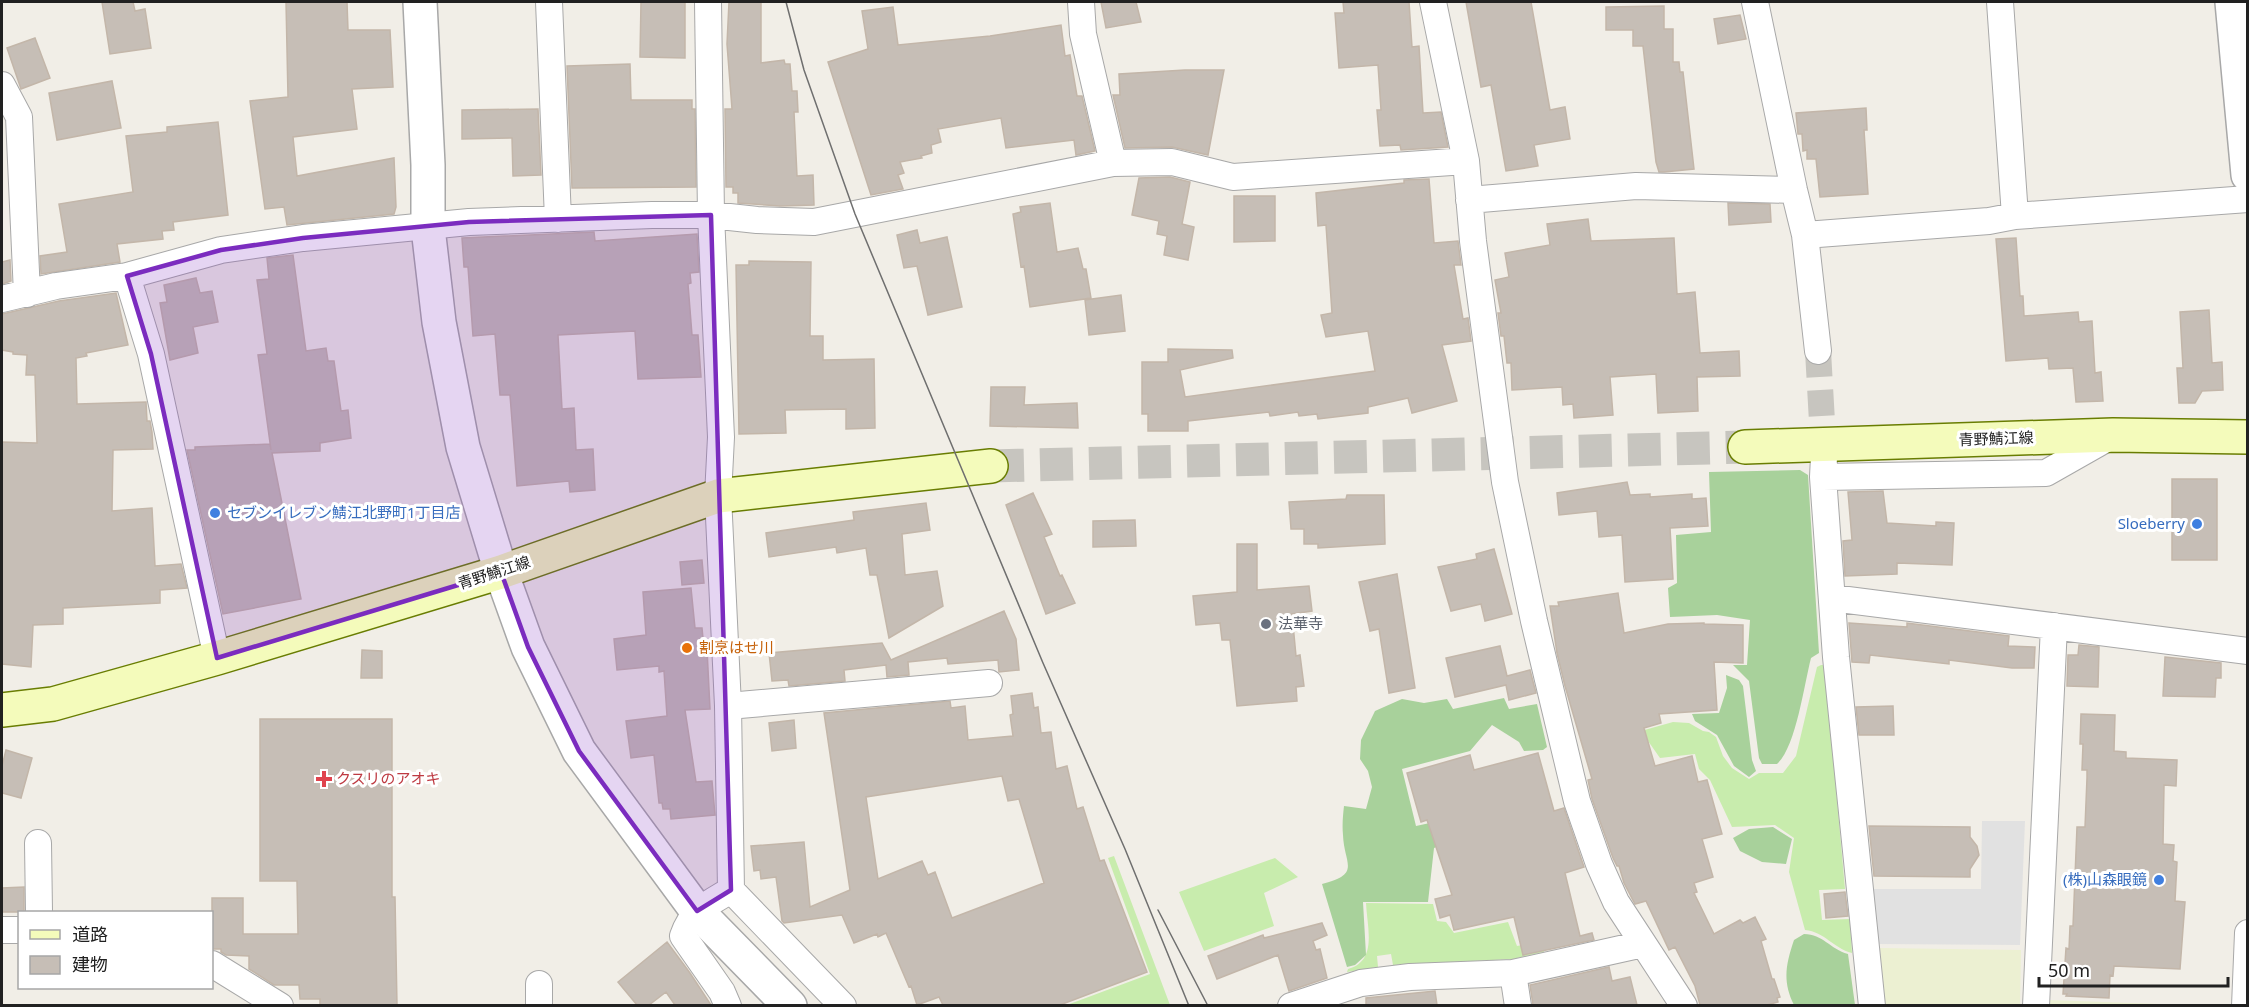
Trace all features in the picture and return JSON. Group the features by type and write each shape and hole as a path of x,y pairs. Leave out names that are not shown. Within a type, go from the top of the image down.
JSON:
{"main road":[{"name":"青野鯖江線","path":"1745,447 2113,435 2247,437"},
{"name":"青野鯖江線","path":"2,710 53,704 217,658 501,572 718,496 991,466"}],"street":[{"path":"420,2 428,165 428,228 439,322 463,447 501,572 528,647 579,751 697,911 790,1005"},
{"path":"549,2 558,219"},
{"path":"708,2 711,215 721,437 718,496 728,706 730,890 843,1005"},
{"path":"1081,2 1083,34 1113,163"},
{"path":"1433,2 1466,161 1473,241 1505,482 1534,621 1577,801 1606,883 1684,1005"},
{"path":"1755,2 1794,190 1806,235 1818,351"},
{"path":"2000,2 2015,216"},
{"path":"2232,2 2247,175"},
{"path":"2,85 20,117 27,294"},
{"path":"2,298 56,286 127,276 221,250 303,238 428,228 470,222 711,215 757,220 814,222 1113,163 1172,162 1233,177 1466,161"},
{"path":"1469,200 1636,186 1794,190"},
{"path":"1806,235 1989,221 2015,216 2247,199"},
{"path":"127,276 151,354 217,658"},
{"path":"1872,1005 1832,598 1823,467 2046,473 2113,435"},
{"path":"1832,598 2247,651"},
{"path":"2036,1005 2054,626"},
{"path":"728,706 989,683"},
{"path":"38,843 39,911"},
{"path":"728,1005 722,992 683,936 688,922 697,911 730,890"},
{"path":"2,930 18,930"},
{"path":"2245,1005 2247,933"},
{"path":"1291,1005 1346,996 1379,980 1513,973 1643,944"},
{"path":"213,965 280,1005"},
{"path":"1513,973 1518,1005"}],"highlighted area":[{"path":"711,215 731,890 697,911 579,751 528,647 501,572 217,658 151,354 127,276 221,250 303,238 469,222"}],"green space":[{"path":"1800,470 1808,475 1819,653 1811,658 1794,730 1784,756 1777,764 1762,764 1759,758 1749,681 1733,665 1747,665 1750,620 1717,615 1670,617 1668,588 1677,583 1676,535 1711,532 1709,472"},
{"path":"1825,665 1845,889 1819,890 1822,920 1850,919 1852,953 1839,948 1812,931 1805,930 1789,872 1794,838 1775,825 1732,827 1710,780 1699,769 1695,754 1660,758 1641,731 1673,722 1689,723 1716,737 1723,756 1732,768 1749,779 1759,773 1783,773 1796,756 1817,667"},
{"path":"1726,675 1739,680 1743,686 1752,760 1756,771 1749,777 1734,766 1717,735 1695,721 1692,714 1719,713 1727,688"},
{"path":"1504,698 1509,709 1537,704 1547,747 1543,750 1524,751 1519,742 1492,725 1470,751 1402,769 1416,826 1471,814 1492,826 1434,848 1428,902 1363,902 1366,955 1355,965 1347,967 1322,884 1342,876 1348,867 1343,831 1344,806 1366,809 1372,787 1368,771 1360,759 1361,740 1375,711 1402,699 1424,703 1447,699 1453,709"},
{"path":"1773,827 1792,839 1786,864 1762,862 1740,851 1733,838 1749,829"},
{"path":"1114,856 1170,1005 1067,1005 1150,974 1108,858"},
{"path":"1275,858 1298,877 1264,893 1274,926 1204,951 1179,892"},
{"path":"1366,903 1433,904 1437,921 1446,922 1454,933 1508,922 1517,946 1541,941 1544,952 1513,959 1393,965 1391,954 1377,956 1378,967 1347,972 1364,959 1367,951 1369,932"},
{"path":"1804,934 1816,936 1848,954 1855,1005 1794,1005 1788,988 1786,972 1794,940"},
{"path":"1880,948 2021,950 2020,1005 1885,1005"},
{"path":"2048,1000 2187,1005 2048,1006"}],"shaded area":[{"path":"1982,821 2025,821 2020,945 1878,944 1872,889 1981,889"}],"building":[{"path":"102,2 133,2 135,11 145,9 151,48 110,54"},
{"path":"286,2 347,2 348,30 390,30 393,87 352,89 357,129 293,137 297,176 394,158 396,207 394,214 287,225 284,207 265,209 250,101 288,97"},
{"path":"641,2 685,2 685,58 640,57"},
{"path":"729,2 761,2 761,63 784,60 785,64 790,64 792,91 797,91 798,112 794,112 797,176 813,175 814,205 780,206 738,203 738,193 733,193 733,187 726,187 725,109 732,109 727,44"},
{"path":"1101,2 1136,2 1141,22 1106,28"},
{"path":"1343,2 1409,2 1412,47 1419,46 1423,113 1441,112 1448,147 1401,150 1400,145 1380,146 1377,110 1381,110 1378,65 1339,68 1335,13 1344,13"},
{"path":"1466,2 1531,2 1550,110 1565,107 1570,139 1534,145 1538,166 1506,171 1491,85 1481,87"},
{"path":"1664,6 1664,29 1673,29 1673,62 1679,62 1680,72 1683,72 1694,169 1659,172 1643,46 1633,46 1633,30 1606,30 1606,7"},
{"path":"893,7 898,45 990,36 1061,25 1065,56 1070,55 1077,96 1082,96 1095,151 1076,155 1074,140 1006,148 1001,118 938,129 941,142 931,145 932,153 921,156 922,158 900,162 904,173 898,175 903,189 871,195 828,62 868,49 862,11"},
{"path":"1740,15 1746,39 1718,44 1714,19"},
{"path":"35,38 50,78 21,89 7,48"},
{"path":"630,64 631,100 692,100 692,109 695,109 696,187 572,188 567,66"},
{"path":"1224,70 1208,155 1172,147 1125,148 1113,95 1120,95 1119,74"},
{"path":"112,81 121,128 57,140 49,93"},
{"path":"1866,108 1867,130 1864,130 1868,194 1820,197 1816,159 1807,159 1807,150 1803,151 1802,134 1798,134 1796,113"},
{"path":"538,109 541,175 513,176 512,138 462,139 462,110"},
{"path":"218,122 228,215 173,222 174,230 162,231 163,239 117,244 120,262 41,274 40,256 67,252 59,204 133,192 126,136 167,132 167,127"},
{"path":"1170,177 1190,182 1182,224 1194,227 1188,260 1164,255 1167,236 1157,234 1159,221 1132,215 1139,178"},
{"path":"1429,179 1434,243 1458,241 1461,265 1454,265 1463,319 1468,318 1471,341 1442,345 1457,401 1412,413 1408,398 1368,407 1368,413 1318,419 1317,414 1299,416 1298,412 1270,416 1269,412 1188,421 1188,431 1148,431 1148,414 1142,414 1142,362 1168,362 1168,349 1232,350 1233,358 1180,370 1185,397 1375,371 1368,331 1326,337 1321,315 1332,313 1326,225 1318,226 1316,193 1404,183 1404,180"},
{"path":"1234,196 1275,196 1275,241 1234,242"},
{"path":"1050,203 1057,252 1078,248 1083,269 1086,269 1091,298 1030,307 1013,214 1021,212 1020,207"},
{"path":"1728,203 1770,204 1771,222 1729,225"},
{"path":"1588,219 1591,241 1674,238 1677,294 1695,292 1700,353 1739,351 1740,376 1697,377 1698,411 1658,413 1656,374 1610,377 1613,415 1574,418 1573,404 1563,405 1562,387 1512,390 1511,363 1507,363 1504,336 1501,336 1498,313 1501,313 1495,280 1509,277 1505,253 1550,245 1547,224"},
{"path":"917,230 920,243 947,237 962,307 928,315 917,266 904,268 897,235"},
{"path":"594,232 595,241 697,234 699,272 690,273 691,283 688,284 692,335 698,335 701,377 638,379 635,331 558,335 562,409 574,408 576,450 593,449 595,490 570,492 569,481 517,486 510,395 500,395 495,334 473,336 468,267 464,267 462,238"},
{"path":"2016,238 2020,296 2023,296 2024,316 2078,312 2079,322 2092,321 2095,373 2101,372 2103,401 2076,402 2073,368 2049,369 2048,358 2006,361 1996,239"},
{"path":"293,255 306,351 326,348 328,361 334,361 341,411 348,410 351,438 320,443 320,451 272,453 301,599 223,614 187,450 195,450 195,447 270,444 271,450 258,355 267,354 257,280 269,279 267,258"},
{"path":"10,260 11,281 2,284 2,262"},
{"path":"749,261 811,262 810,336 823,336 823,360 874,359 875,428 846,429 846,409 785,410 786,433 739,434 736,265 749,265"},
{"path":"196,278 200,293 212,291 218,322 193,327 198,353 170,360 160,303 167,302 164,285"},
{"path":"116,293 128,345 86,353 87,356 76,358 77,404 146,402 147,421 150,421 153,449 113,450 112,511 152,508 155,566 181,564 187,588 160,590 160,603 63,608 63,624 33,625 31,667 2,664 2,442 37,443 35,375 26,375 27,355 2,350 2,314 59,301"},
{"path":"1121,295 1125,331 1089,335 1085,300"},
{"path":"2209,310 2212,363 2222,362 2223,390 2202,391 2195,403 2179,403 2177,368 2183,368 2180,312"},
{"path":"991,387 1025,387 1024,405 1077,403 1078,428 990,426"},
{"path":"2172,479 2217,479 2217,560 2172,560"},
{"path":"1627,482 1630,495 1650,494 1650,497 1692,494 1692,499 1706,498 1708,526 1670,528 1673,579 1625,582 1622,535 1599,537 1597,511 1559,515 1557,493"},
{"path":"1883,491 1887,523 1936,526 1936,522 1954,523 1952,565 1897,563 1897,574 1845,576 1843,541 1852,540 1848,492"},
{"path":"1033,493 1052,534 1044,537 1060,576 1062,575 1075,603 1046,614 1006,505"},
{"path":"1347,495 1384,495 1385,544 1318,548 1318,544 1304,544 1304,529 1291,529 1289,502 1346,499"},
{"path":"926,503 930,530 902,534 905,575 937,571 943,606 889,638 877,575 870,575 866,548 837,553 836,547 769,557 766,533 854,520 853,512"},
{"path":"1135,520 1136,546 1093,547 1093,521"},
{"path":"1237,544 1257,544 1257,590 1309,586 1312,611 1292,614 1296,656 1300,655 1304,686 1296,687 1297,701 1237,706 1230,640 1222,640 1220,623 1196,625 1193,596 1237,592"},
{"path":"1494,549 1512,614 1485,621 1481,604 1451,611 1438,567 1477,559 1476,554"},
{"path":"702,560 704,583 682,585 680,562"},
{"path":"1397,574 1415,688 1389,693 1379,629 1370,631 1359,582"},
{"path":"691,588 695,628 702,628 704,649 707,649 710,709 685,710 696,782 712,781 715,815 671,819 670,809 663,809 662,803 659,803 654,755 631,758 626,721 667,716 664,671 659,672 659,666 617,670 614,639 646,635 643,592"},
{"path":"1618,593 1624,633 1668,624 1743,625 1743,663 1714,662 1717,710 1659,714 1661,723 1644,728 1655,766 1692,756 1698,782 1707,780 1722,834 1702,839 1713,877 1694,883 1697,892 1694,893 1714,934 1740,920 1743,923 1755,917 1766,939 1761,941 1780,997 1777,998 1778,1002 1767,1005 1700,1005 1695,986 1675,947 1669,950 1646,901 1635,904 1624,883 1619,866 1613,858 1592,799 1588,780 1592,779 1565,686 1550,606 1559,606 1558,602"},
{"path":"1004,611 1016,639 1019,670 999,672 998,660 948,664 947,658 908,662 909,675 887,677 886,665 844,670 845,681 789,686 788,680 772,681 769,653 882,643 891,660"},
{"path":"1849,623 1907,627 1907,623 2009,636 2008,646 2035,647 2034,668 2012,668 1949,660 1949,664 1870,655 1869,663 1852,662"},
{"path":"2079,645 2099,647 2098,687 2067,686 2068,655 2078,655"},
{"path":"1500,646 1507,676 1530,670 1536,693 1509,700 1506,685 1455,697 1446,658"},
{"path":"362,650 382,651 382,678 361,678"},
{"path":"2165,657 2221,663 2221,678 2216,678 2215,697 2163,696"},
{"path":"1032,693 1034,708 1038,707 1041,733 1051,732 1056,769 1067,766 1077,809 1083,807 1100,861 1104,860 1147,972 1060,1005 943,1005 939,997 917,1005 911,986 909,987 886,933 854,943 842,915 784,923 776,877 761,879 760,870 754,871 751,846 804,842 810,907 850,890 824,713 950,701 951,708 965,706 968,740 1013,736 1010,715 1013,714 1011,696","holes":["1002,776 1008,801 1019,799 1044,883 952,918 935,872 928,875 922,861 878,879 866,797"]},
{"path":"1893,706 1894,735 1859,735 1856,707"},
{"path":"2081,714 2115,715 2114,751 2126,752 2126,758 2177,760 2176,786 2164,785 2163,844 2174,845 2173,861 2177,862 2175,901 2185,902 2180,969 2114,966 2113,976 2110,975 2109,998 2063,994 2066,948 2069,949 2070,926 2073,926 2077,827 2085,827 2087,770 2082,770"},
{"path":"260,719 392,719 392,897 395,897 397,1005 320,1005 320,999 300,999 299,985 274,985 249,969 249,956 226,955 221,952 221,949 213,949 212,898 243,898 243,934 298,934 297,881 260,881"},
{"path":"794,720 796,748 772,751 769,723"},
{"path":"6,750 32,758 21,798 2,793 2,766"},
{"path":"1538,753 1554,811 1564,808 1584,867 1565,873 1580,936 1592,933 1594,940 1523,955 1514,917 1454,930 1450,915 1440,918 1435,899 1452,895 1427,820 1421,822 1407,773 1470,755 1474,770"},
{"path":"1869,826 1970,827 1970,837 1977,846 1979,855 1970,869 1970,877 1874,876"},
{"path":"24,887 24,911 2,912 2,888"},
{"path":"1845,892 1848,916 1826,918 1824,894"},
{"path":"1322,923 1327,935 1313,941 1316,950 1320,949 1327,978 1289,991 1278,955 1217,979 1208,956 1263,935 1264,938"},
{"path":"667,942 711,1005 675,1005 666,992 649,1005 637,1005 618,982"},
{"path":"1609,967 1612,981 1630,977 1637,1005 1533,1005 1530,985"},
{"path":"1435,991 1437,1005 1366,1005 1366,998"}],"tunnel":[{"path":"1818,351 1824,457"},
{"path":"991,466 1745,447"}],"tram line":[{"path":"786,2 804,70 855,214 1043,663 1125,849 1189,1006"},
{"path":"1158,910 1208,1006"}],"place":[{"name":"セブンイレブン鯖江北野町1丁目店","path":"215,513"},
{"name":"Sloeberry","path":"2197,524"},
{"name":"法華寺","path":"1266,624"},
{"name":"割烹はせ川","path":"687,648"},
{"name":"クスリのアオキ","path":"324,779"},
{"name":"(株)山森眼鏡","path":"2159,880"}]}
